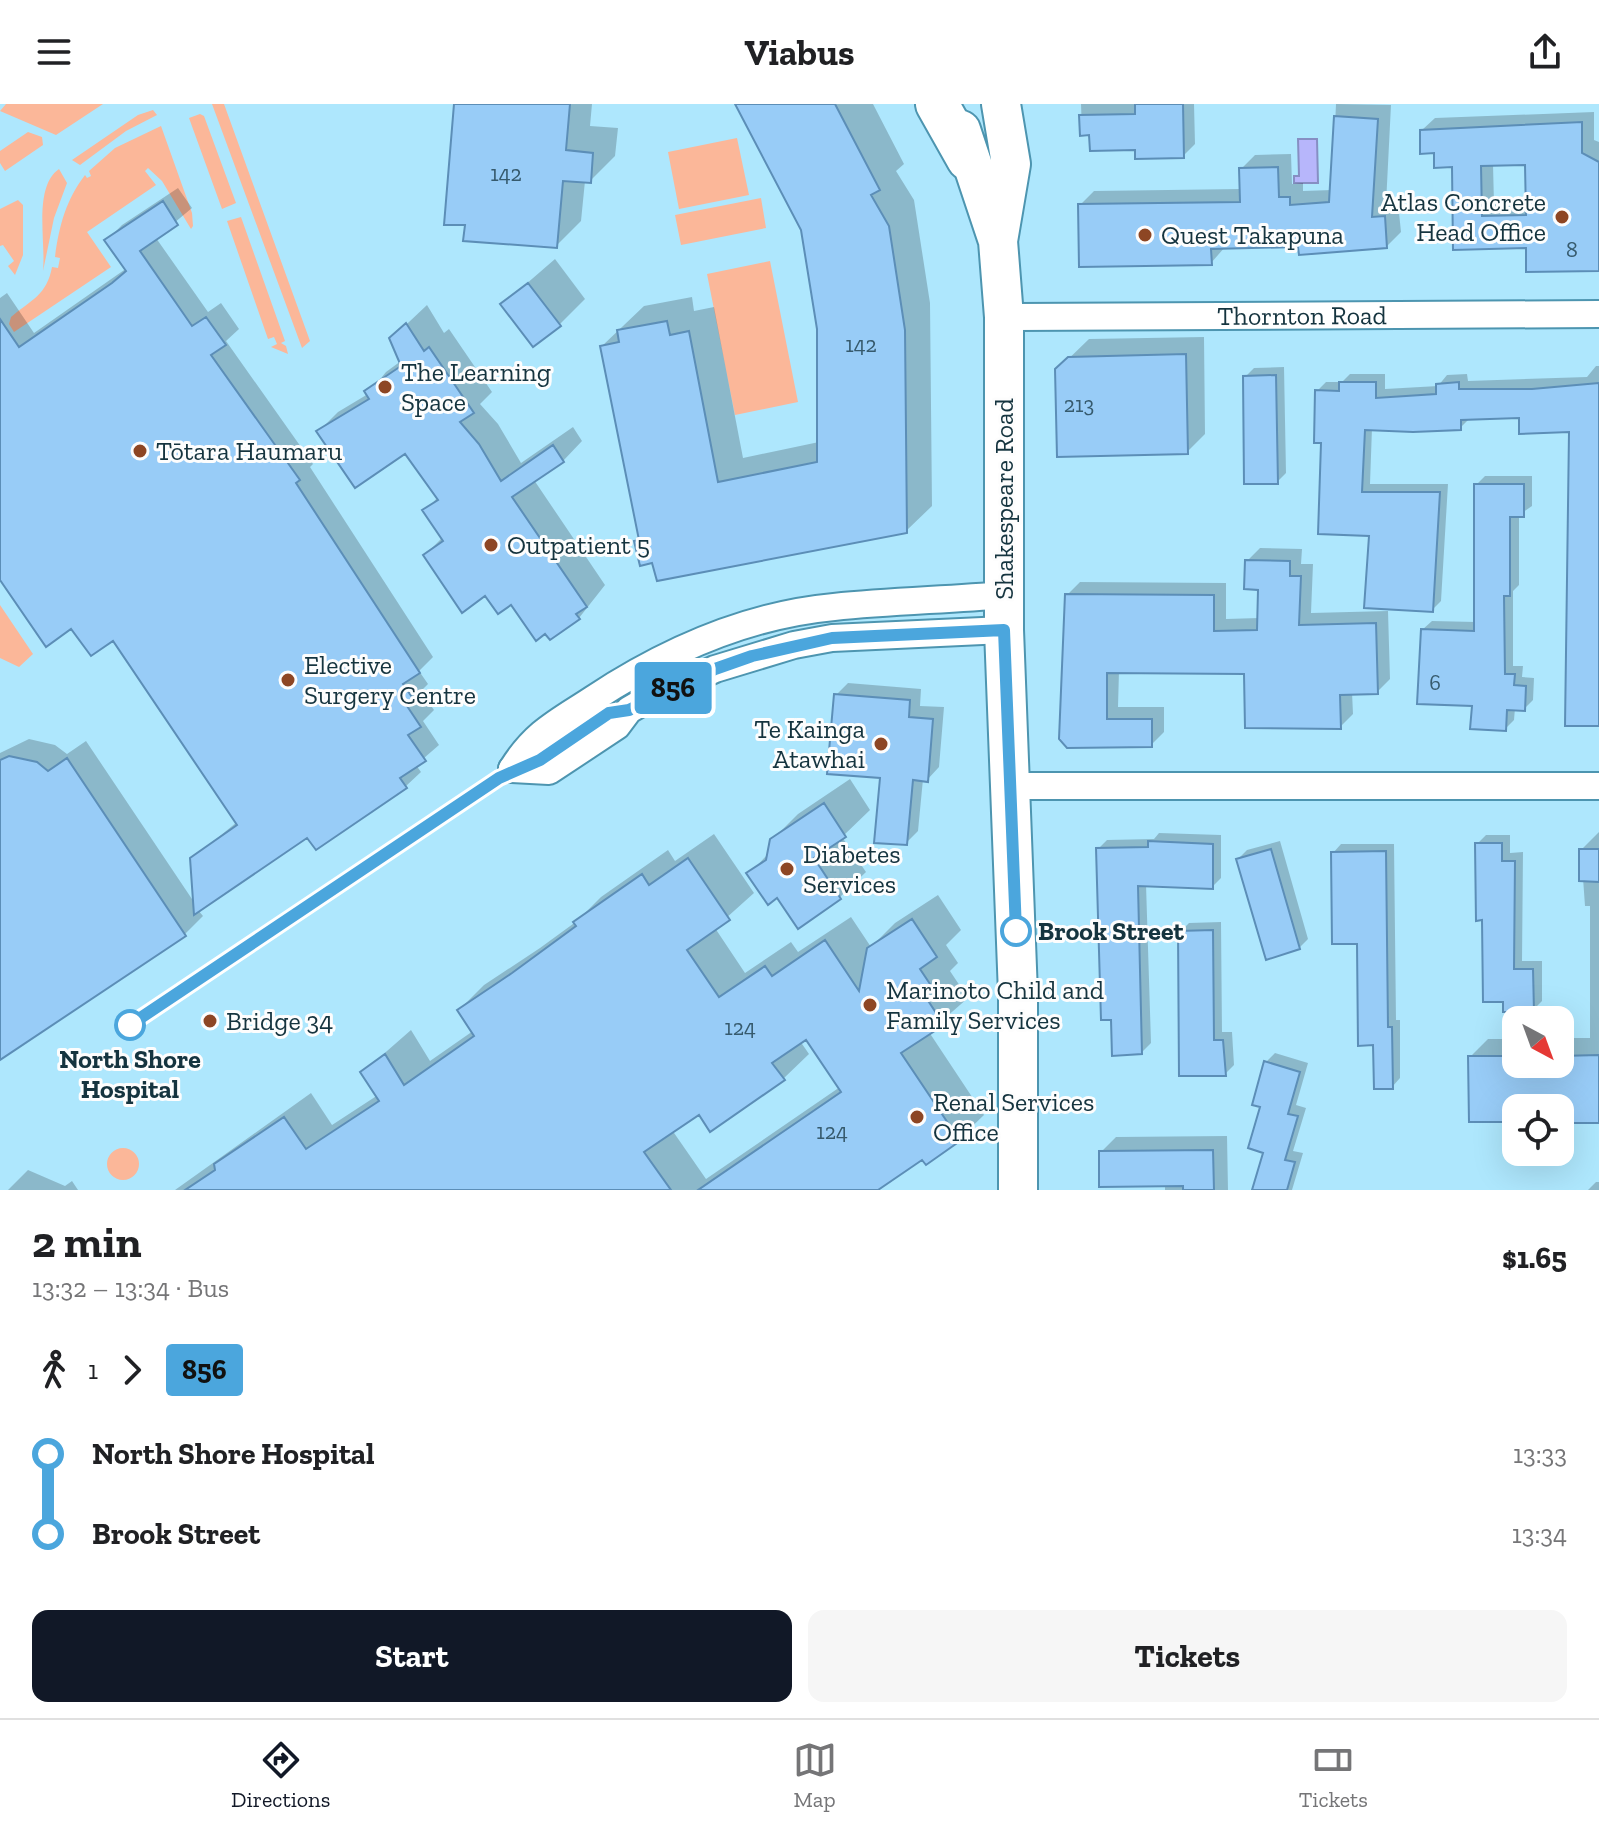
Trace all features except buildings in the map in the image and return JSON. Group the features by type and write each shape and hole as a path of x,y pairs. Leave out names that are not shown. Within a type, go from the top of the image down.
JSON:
{"main road":[{"path":"937,104 968,159"},
{"name":"Shakespeare Road","path":"954,104 968,159 998,241"},
{"name":"Shakespeare Road","path":"1001,104 1011,164 998,241 1004,317 1004,613 1018,994 1018,1190"}],"street":[{"name":"Thornton Road","path":"1004,317 1599,314"},
{"path":"833,607 1004,613 794,645 715,669 629,710 617,726 549,771 512,769 529,742 627,677 723,632 833,607"},
{"path":"1010,786 1599,786"}],"shaded area":[{"path":"6,104 103,104 56,135 0,111"},
{"path":"212,104 224,104 310,341 302,348"},
{"path":"153,110 157,115 126,131 80,165 72,160 138,115"},
{"path":"200,114 204,116 236,203 222,209 189,118"},
{"path":"161,126 192,213 191,229 162,181 148,168 145,171 156,185 87,232 111,267 14,332 9,324 11,317 42,291 52,267 58,268 60,258 55,257 61,224 68,204 85,175 87,178 91,176 89,171 115,148"},
{"path":"28,132 42,137 43,145 5,171 0,163 0,151"},
{"path":"737,138 749,195 679,209 668,152"},
{"path":"59,169 67,183 54,218 43,271 43,202 51,177"},
{"path":"761,198 766,228 681,245 675,215"},
{"path":"18,200 23,205 23,255 15,275 8,266 14,261 3,245 0,246 0,209"},
{"path":"241,217 285,341 281,343 286,346 288,354 271,347 277,344 274,337 268,339 227,221"},
{"path":"770,261 798,402 735,415 707,274"},
{"path":"0,605 33,654 19,667 0,658"},
{"path":"123,1148 134,1153 139,1164 134,1175 123,1180 112,1175 107,1164 112,1153"}],"water":[{"path":"1298,139 1317,139 1318,183 1294,183 1294,176 1299,176"}],"bus line":[{"name":"856","path":"130,1025 512,769 540,760 609,713 629,710 715,669 752,656 832,638 1004,630 1016,931"}],"place":[{"name":"Atlas Concrete Head Office","path":"1562,217"},
{"name":"Quest Takapuna","path":"1145,235"},
{"name":"The Learning Space","path":"385,387"},
{"name":"Tōtara Haumaru","path":"140,451"},
{"name":"Outpatient 5","path":"491,545"},
{"name":"Elective Surgery Centre","path":"288,680"},
{"name":"Te Kainga Atawhai","path":"881,744"},
{"name":"Diabetes Services","path":"787,869"},
{"name":"Brook Street","path":"1016,931"},
{"name":"Marinoto Child and Family Services","path":"870,1005"},
{"name":"Bridge 34","path":"210,1021"},
{"name":"North Shore Hospital","path":"130,1025"},
{"name":"Renal Services Office","path":"917,1117"}]}
